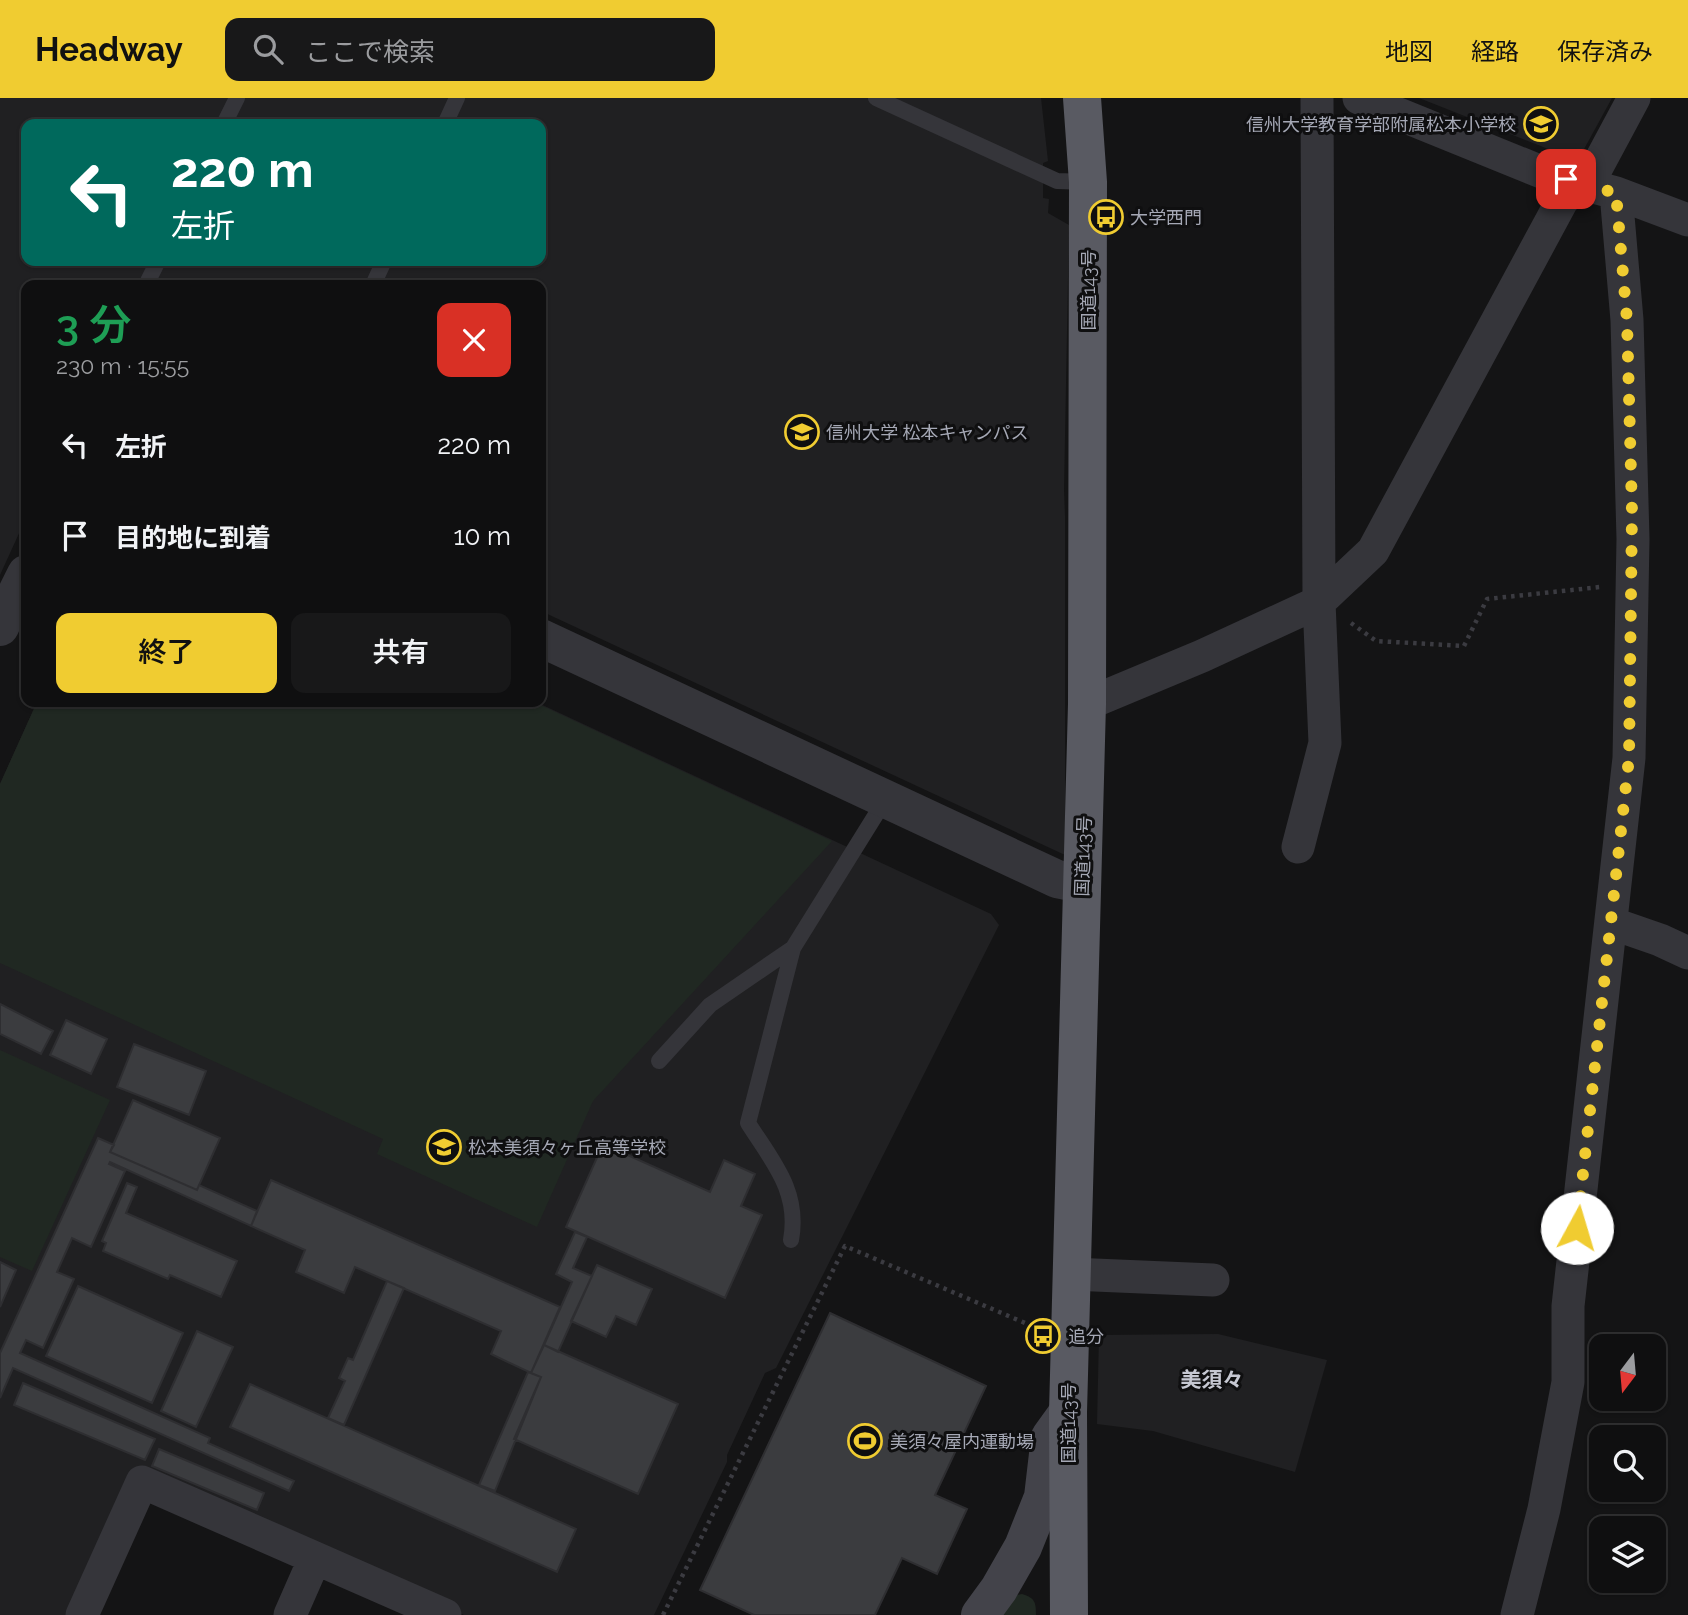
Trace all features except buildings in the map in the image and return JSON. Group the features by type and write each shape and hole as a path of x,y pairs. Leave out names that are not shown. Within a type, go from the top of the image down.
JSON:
{"highway":[{"name":"国道143号","path":"1069,1615 1068,1412 1087,704 1088,182 1082,98"}],"main road":[{"path":"979,1615 999,1590 1023,1547 1043,1497 1050,1437 1068,1412"}],"street":[{"path":"1298,847 1325,744 1319,602 1317,98"},
{"path":"1359,98 1549,175 1616,193 1688,220"},
{"path":"1087,704 1202,656 1319,602 1373,551 1563,199 1597,167 1634,98"},
{"path":"1517,1615 1544,1509 1568,1382 1568,1306 1629,758 1632,584 1627,320 1616,193"},
{"path":"0,627 21,583"},
{"path":"546,640 1057,879 1082,884"},
{"path":"1611,923 1688,953"},
{"path":"1071,1274 1213,1280"},
{"path":"82,1615 142,1482 445,1615"},
{"path":"290,1615 315,1558"}],"lane":[{"path":"226,119 237,98"},
{"path":"448,119 457,98"},
{"path":"876,98 1056,181 1088,182"},
{"path":"791,1240 794,1223 788,1186 748,1123 793,948 886,799"},
{"path":"659,1061 710,1005 793,948"}],"path":[{"path":"1319,602 1376,641 1464,646 1487,598 1632,584"},
{"path":"663,1615 845,1246 1032,1326"}],"shaded area":[{"name":"信州大学 松本キャンパス","path":"0,98 1041,98 1048,161 1043,163 1043,198 1049,199 1048,213 1069,225 1064,490 1065,855 546,613 546,280 21,280 21,529 0,575"},
{"name":"信州大学教育学部附属松本小学校","path":"1419,98 1612,98 1583,151 1561,154"},
{"name":"松本美須々ヶ丘高等学校","path":"35,707 546,707 991,914 999,925 776,1368 765,1373 727,1455 727,1462 654,1615 464,1615 139,1471 73,1615 0,1615 0,784"},
{"path":"35,707 545,707 832,841 593,1101 537,1227 377,1154 383,1139 0,963 0,784"},
{"path":"0,1050 110,1100 32,1271 0,1257"},
{"path":"1218,1334 1327,1360 1295,1472 1153,1431 1097,1424 1099,1335"},
{"path":"1022,1594 1034,1601 1036,1615 1002,1615 1017,1595"}],"place":[{"name":"信州大学教育学部附属松本小学校","path":"1541,124"},
{"name":"大学西門","path":"1106,217"},
{"name":"信州大学 松本キャンパス","path":"802,432"},
{"name":"松本美須々ヶ丘高等学校","path":"444,1147"},
{"name":"追分","path":"1043,1336"},
{"name":"美須々屋内運動場","path":"865,1441"}],"district":[{"name":"美須々","path":"1212,1379"}],"route":[{"path":"1566,179 1616,193 1627,320 1633,539 1629,758 1577,1228"}]}
